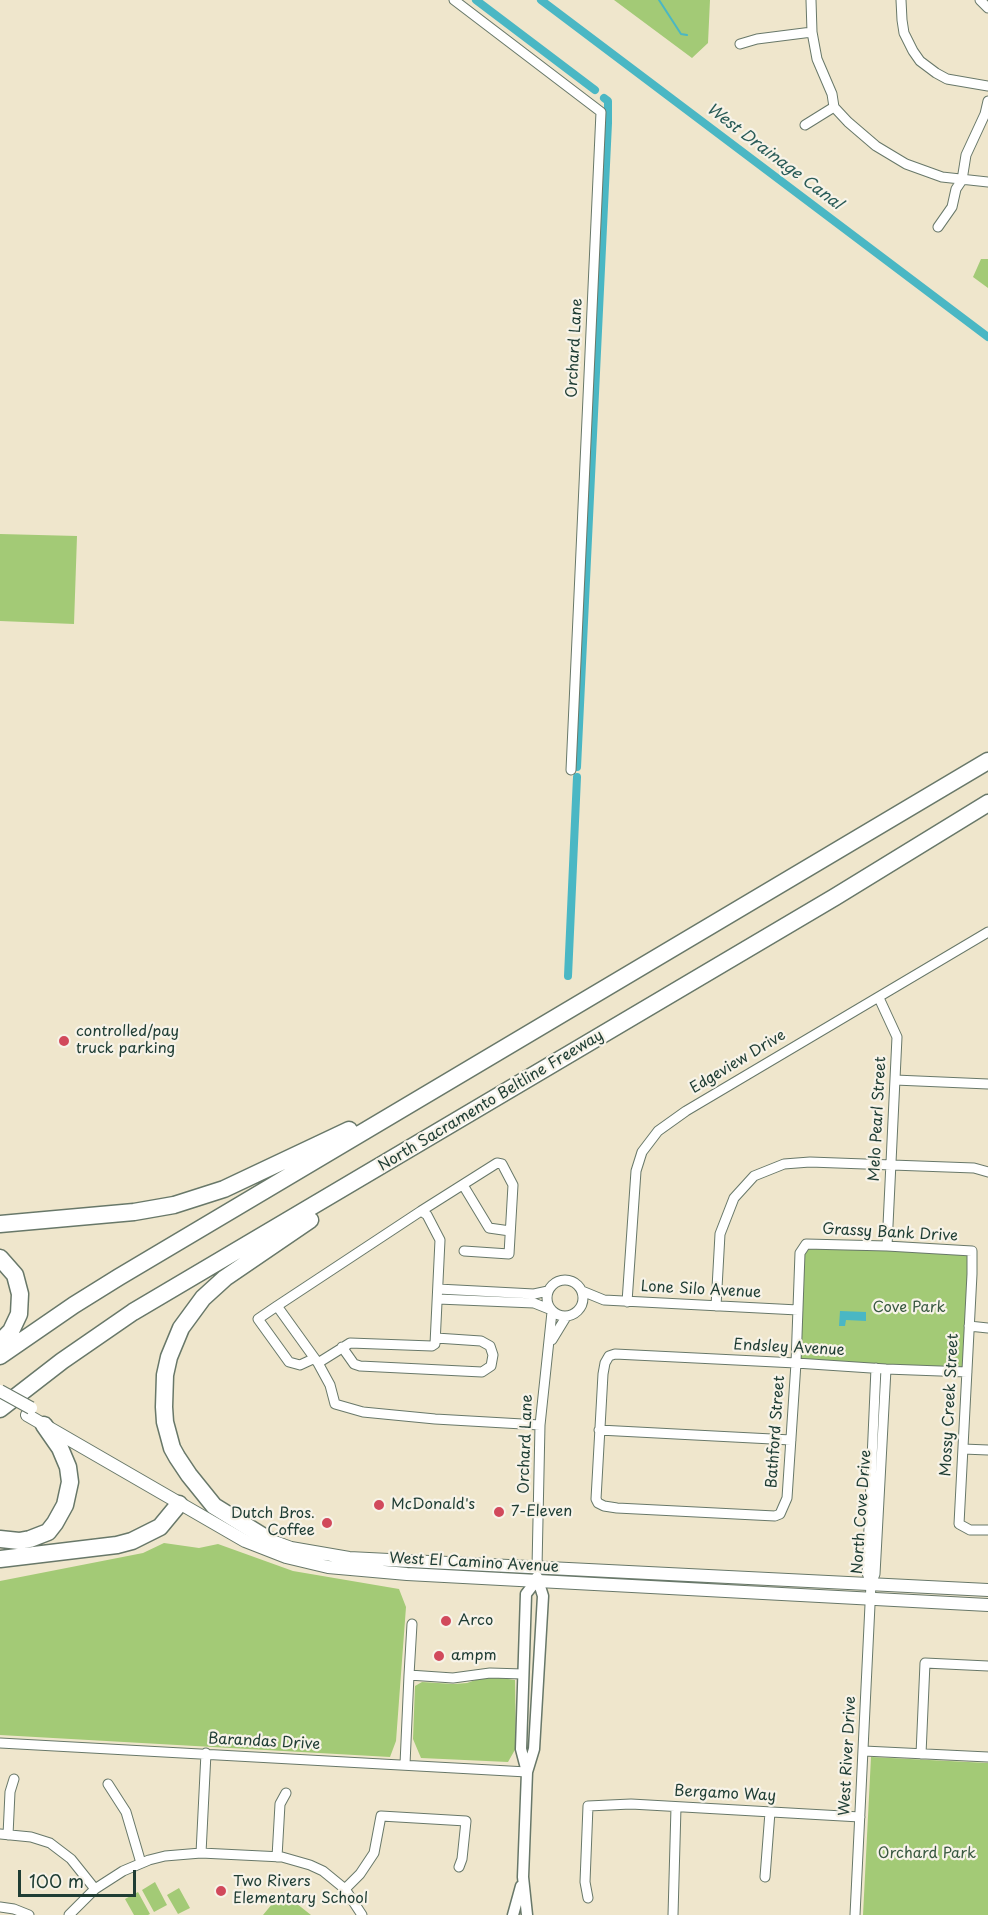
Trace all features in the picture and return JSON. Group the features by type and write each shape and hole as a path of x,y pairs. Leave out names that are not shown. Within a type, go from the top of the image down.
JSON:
{"highway":[{"path":"0,1356 119,1277 988,761"},
{"name":"North Sacramento Beltline Freeway","path":"0,1409 62,1361 133,1312 836,897 988,803"},
{"path":"0,1224 134,1212 199,1198 224,1189 440,1087"},
{"path":"269,1540 214,1506 189,1475 172,1448 165,1422 164,1387 169,1357 176,1339 191,1312 215,1286 432,1136"},
{"path":"0,1258 15,1275 20,1294 19,1314 11,1331 0,1342"},
{"path":"0,1539 19,1541 48,1532 56,1523 65,1505 70,1482 68,1467 60,1448 44,1425"},
{"path":"0,1559 117,1545 132,1541 160,1527 181,1501"}],"main road":[{"name":"West El Camino Avenue","path":"0,1391 29,1411 245,1541 286,1557 327,1567 357,1571 988,1605"},
{"name":"West El Camino Avenue","path":"0,1399 29,1411 44,1425 181,1501 269,1540 318,1554 349,1558 988,1590"}],"street":[{"name":"Orchard Lane","path":"454,0 601,112 571,770"},
{"path":"811,0 812,32 818,59 832,94 834,106 848,122 891,156 923,171 962,180 988,182"},
{"path":"902,0 904,33 920,61 947,79 988,86"},
{"path":"980,0 988,8"},
{"path":"740,44 757,39 812,32"},
{"path":"938,227 949,214 956,189 962,180 966,155 985,114 988,101"},
{"path":"806,125 834,106"},
{"name":"Edgeview Drive","path":"627,1302 636,1171 642,1152 649,1140 686,1111 988,932"},
{"name":"Melo Pearl Street","path":"879,998 897,1037 887,1246"},
{"path":"895,1080 988,1084"},
{"path":"422,1211 427,1215 440,1240 436,1338 432,1346 350,1343 316,1361 300,1365 289,1362 258,1319 422,1211 498,1163 502,1164 513,1185 509,1254 464,1251"},
{"path":"716,1306 720,1234 734,1198 754,1176 784,1164 891,1164 974,1168 988,1172"},
{"path":"463,1185 489,1228 510,1231"},
{"name":"Grassy Bank Drive","path":"806,1244 972,1251"},
{"name":"Bathford Street","path":"600,1430 596,1499 604,1506 617,1509 775,1516 780,1514 787,1498 800,1253 806,1244"},
{"name":"Mossy Creek Street","path":"972,1251 959,1524 970,1530 988,1530"},
{"path":"438,1294 534,1303 566,1317 576,1313 583,1303 579,1286 568,1280 556,1282 546,1297 551,1310"},
{"path":"438,1294 534,1294 548,1291"},
{"name":"Lone Silo Avenue","path":"582,1291 604,1300 798,1310"},
{"name":"Lone Silo Avenue","path":"580,1308 604,1300"},
{"path":"277,1306 316,1361 330,1385 335,1404 363,1412 540,1425"},
{"name":"Orchard Lane","path":"527,1915 523,1877 527,1772 534,1749 543,1596 536,1581 540,1425 551,1310"},
{"name":"Orchard Lane","path":"549,1345 566,1317"},
{"path":"969,1326 988,1328"},
{"path":"342,1347 354,1364 360,1366 482,1372 491,1366 493,1355 490,1346 481,1341 436,1338"},
{"name":"Endsley Avenue","path":"600,1430 605,1363 609,1356 615,1354 967,1372"},
{"name":"North Cove Drive","path":"871,1599 872,1584 867,1573 868,1545 881,1369"},
{"path":"600,1430 791,1440"},
{"path":"963,1449 988,1450"},
{"name":"Orchard Lane","path":"527,1772 521,1749 526,1594 536,1581"},
{"name":"West River Drive","path":"855,1915 871,1599"},
{"path":"405,1764 412,1624"},
{"path":"921,1754 925,1663 988,1666"},
{"path":"409,1675 453,1678 490,1673 523,1674"},
{"name":"Barandas Drive","path":"0,1743 527,1772"},
{"path":"864,1751 988,1757"},
{"path":"201,1853 206,1754"},
{"path":"14,1779 4,1834 40,1839 61,1850 95,1889"},
{"path":"108,1784 126,1812 141,1863"},
{"path":"277,1857 280,1804 286,1793"},
{"name":"Bergamo Way","path":"588,1898 585,1882 588,1806 631,1804 860,1817"},
{"path":"673,1915 676,1807"},
{"path":"765,1877 770,1812"},
{"path":"345,1889 371,1859 377,1844 381,1816 466,1821 459,1867"},
{"path":"69,1915 95,1889 123,1871 165,1856 201,1853 277,1857 310,1864 329,1875 345,1889 362,1915"},
{"name":"Orchard Lane","path":"513,1915 523,1877"},
{"path":"0,1907 29,1915"}],"green space":[{"path":"614,0 710,0 708,43 692,58"},
{"path":"981,259 988,259 988,288 973,277"},
{"path":"0,534 77,536 74,624 0,621"},
{"name":"Cove Park","path":"806,1244 972,1251 967,1372 796,1363"},
{"path":"164,1543 199,1548 218,1544 293,1571 399,1589 406,1607 396,1741 390,1757 0,1735 0,1581 143,1553"},
{"path":"487,1676 515,1680 516,1748 508,1762 421,1758 413,1739 415,1686 422,1682 467,1683"},
{"name":"Orchard Park","path":"871,1757 988,1763 988,1915 863,1915"},
{"path":"155,1882 167,1905 154,1912 142,1890"},
{"path":"179,1888 190,1908 178,1914 167,1895"},
{"path":"138,1892 150,1914 148,1915 134,1915 125,1899"},
{"path":"282,1892 311,1915 263,1915"}],"water":[{"path":"840,1311 866,1312 866,1321 846,1320 845,1326 839,1326"}],"waterway":[{"path":"476,0 595,90"},
{"name":"West Drainage Canal","path":"541,0 988,337"},
{"path":"659,0 681,34 687,35"},
{"path":"577,767 608,123 608,101 604,98"},
{"path":"568,976 577,777"}],"place":[{"name":"controlled/pay truck parking","path":"64,1041"},
{"name":"McDonald's","path":"379,1505"},
{"name":"7-Eleven","path":"499,1512"},
{"name":"Dutch Bros. Coffee","path":"327,1523"},
{"name":"Arco","path":"446,1621"},
{"name":"ampm","path":"439,1656"},
{"name":"Two Rivers Elementary School","path":"221,1891"}]}
